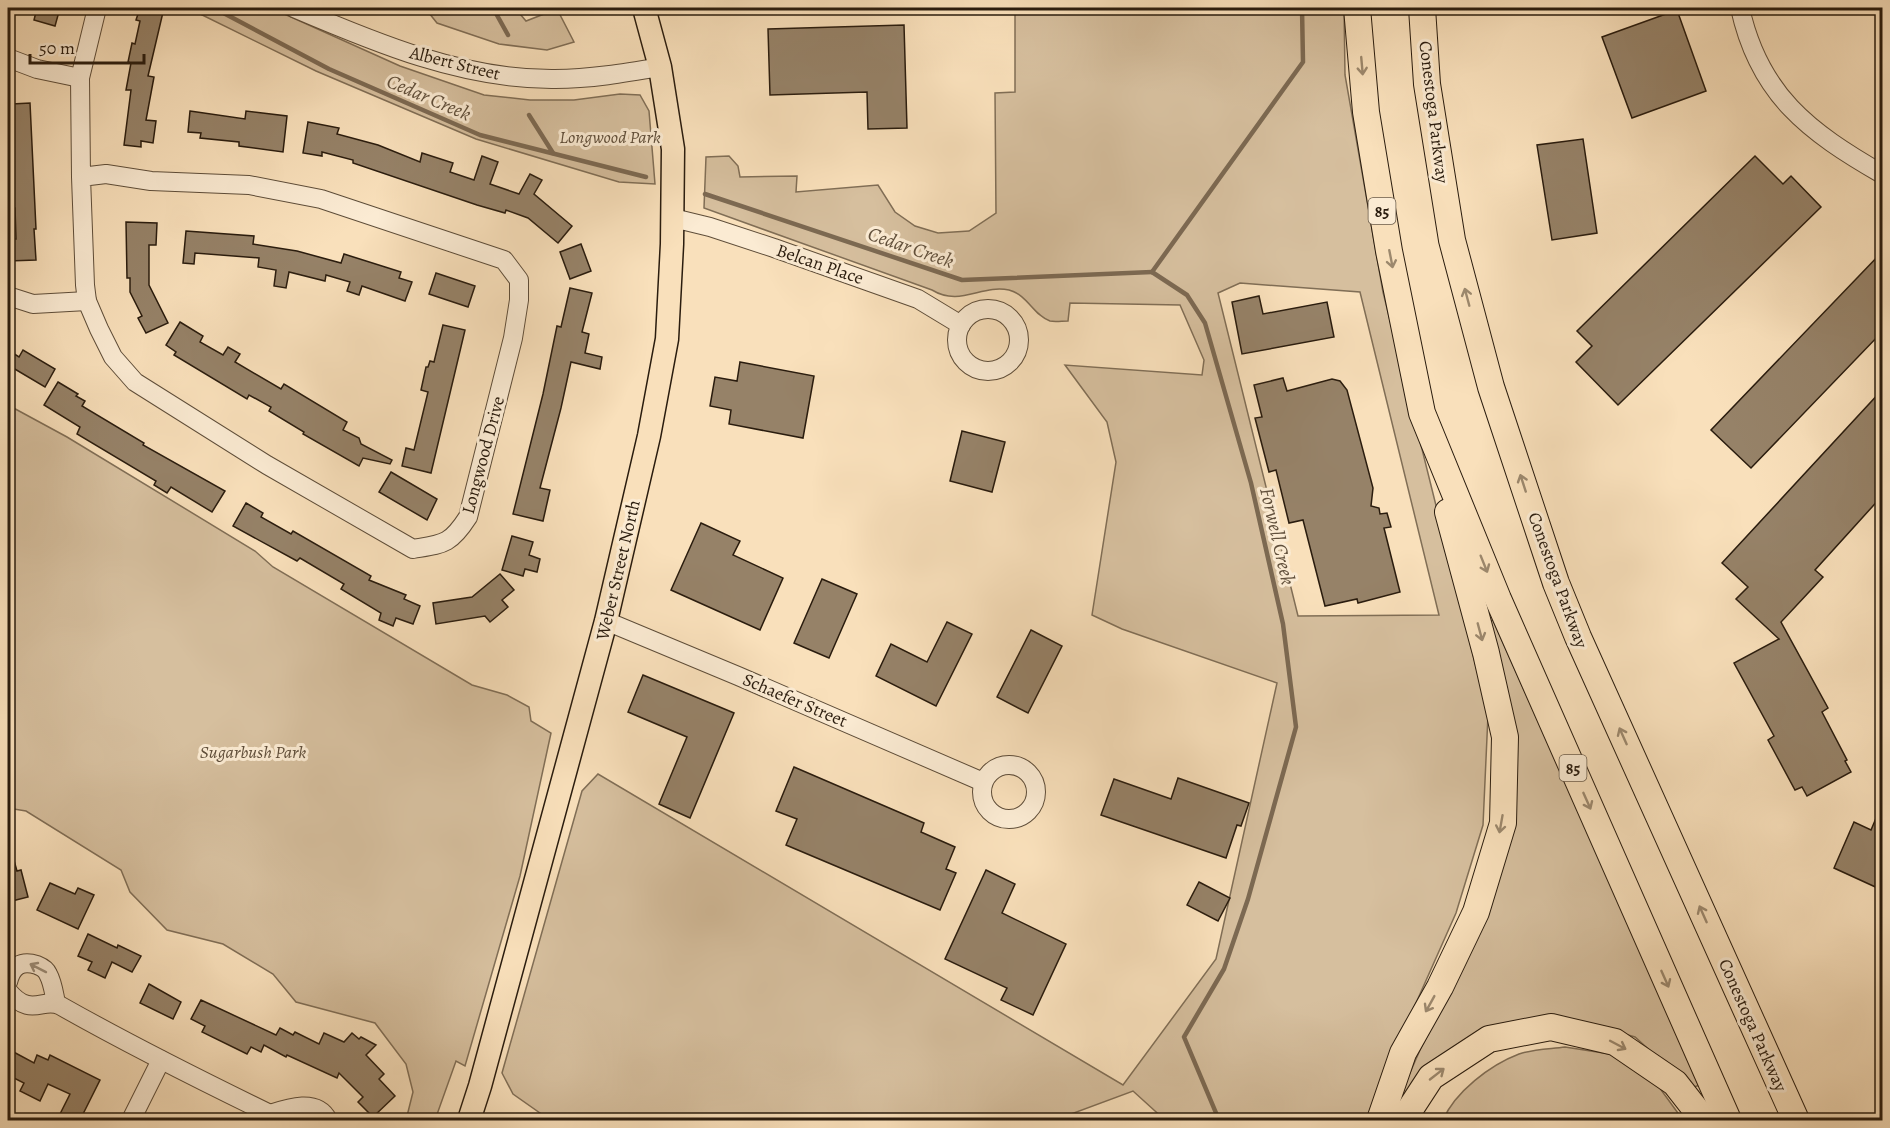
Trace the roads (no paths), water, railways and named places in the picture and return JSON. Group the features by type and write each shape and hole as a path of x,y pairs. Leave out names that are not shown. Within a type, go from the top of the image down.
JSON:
{"highway":[{"name":"85","path":"1357,8 1368,124 1389,250 1422,413 1498,599 1728,1120"},
{"name":"Conestoga Parkway","path":"1422,8 1427,84 1452,240 1491,387 1556,583 1578,637 1796,1120"},
{"path":"1380,1120 1403,1053 1440,987 1476,912 1503,823 1505,737 1486,653 1422,413"},
{"path":"1403,1120 1431,1077 1489,1039 1551,1027 1615,1042 1675,1083 1704,1120"}],"main road":[{"name":"Weber Street North","path":"469,1120 606,621 649,436 667,339 673,218 673,149 660,67 644,8"}],"street":[{"name":"Longwood Drive","path":"81,177 106,174 150,181 249,185 332,202 504,260 519,279 519,300 513,338 468,517 458,533 444,544 413,549 267,465 135,382 113,357 87,302 81,177 80,78 97,8"},
{"name":"Albert Street","path":"294,8 420,57 482,73 554,79 609,76 660,67"},
{"path":"1740,8 1751,47 1779,94 1804,123 1882,174"},
{"path":"8,58 36,69 80,78"},
{"name":"Belcan Place","path":"673,218 710,227 774,248 918,299 961,325"},
{"path":"8,296 33,304 87,302"},
{"name":"Schaefer Street","path":"606,621 983,782"},
{"path":"8,982 10,973 15,967 27,962 41,967 47,972 56,1003"},
{"path":"8,992 22,1004 34,1007 56,1003 272,1117 289,1107 300,1106 318,1110 328,1120"},
{"path":"131,1120 161,1060"}],"waterway":[{"name":"Cedar Creek","path":"214,8 329,69 480,135 646,177"},
{"path":"493,8 508,35"},
{"name":"Forwell Creek","path":"1152,272 1303,62 1302,8"},
{"path":"529,115 553,153"},
{"name":"Cedar Creek","path":"705,194 962,280 1152,272"},
{"name":"Forwell Creek","path":"1152,272 1187,295 1205,323 1251,483 1283,624 1296,727 1248,899 1224,969 1184,1037 1219,1120"}],"park label":[{"name":"Longwood Park","path":"610,137"},
{"name":"Sugarbush Park","path":"253,752"}]}
